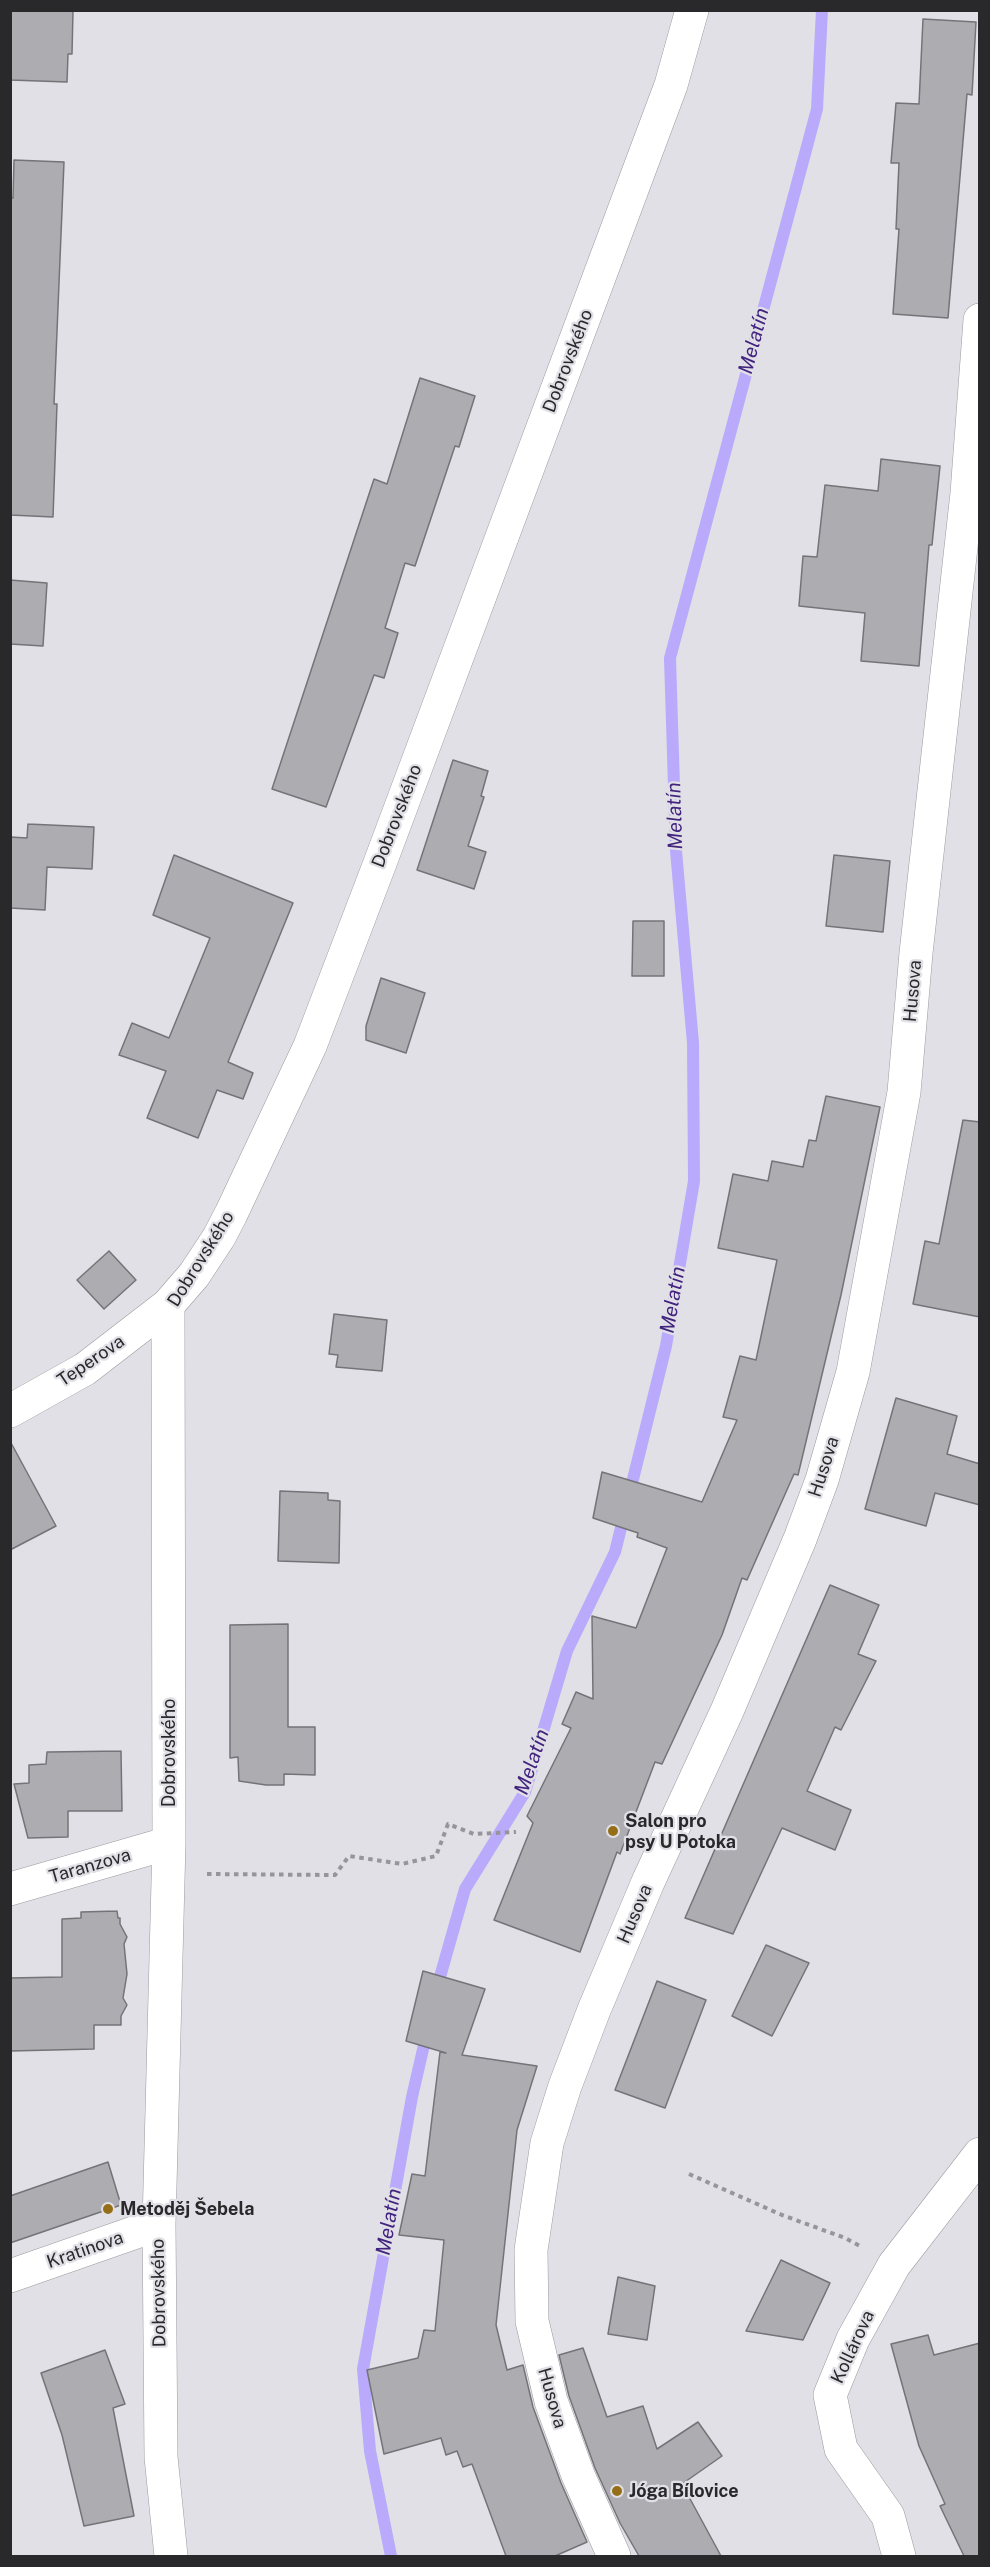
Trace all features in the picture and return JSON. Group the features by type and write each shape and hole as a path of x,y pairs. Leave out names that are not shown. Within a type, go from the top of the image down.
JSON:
{"street":[{"name":"Dobrovského","path":"171,2556 161,2457 159,2224 168,1859 168,1305 194,1275 219,1237 310,1046 671,85 692,10"},
{"name":"Husova","path":"614,2556 578,2475 551,2401 532,2321 531,2250 547,2143 565,2086 594,2010 648,1882 728,1711 800,1539 822,1480 853,1372 904,1092 917,941 967,493 980,320"},
{"name":"Teperova","path":"10,1411 85,1369 168,1305"},
{"name":"Taranzova","path":"10,1889 168,1859"},
{"name":"Kollárova","path":"899,2556 888,2516 841,2449 830,2395 853,2339 894,2265 980,2154"},
{"name":"Kratinova","path":"10,2276 159,2224"}],"path":[{"path":"168,1859 334,1875 349,1856 402,1864 436,1856 448,1824 474,1834 516,1832"},
{"path":"689,2174 782,2215 845,2238 894,2265"}],"building":[{"path":"10,10 73,11 72,54 68,54 67,82 10,80"},
{"path":"923,19 976,22 972,95 967,94 948,318 893,314 899,229 896,229 899,163 891,163 896,103 919,104"},
{"path":"14,160 64,162 54,404 57,404 53,517 10,515 10,198 13,198"},
{"path":"420,378 475,396 459,447 455,446 415,566 405,563 385,628 398,633 384,678 374,675 326,807 272,789 374,479 387,484"},
{"path":"881,459 940,466 932,545 929,545 919,666 861,661 865,613 799,606 803,556 817,557 825,485 878,491"},
{"path":"10,580 47,583 43,646 10,644"},
{"path":"453,760 488,771 481,796 484,797 468,846 486,852 474,889 417,870"},
{"path":"28,824 94,827 92,869 47,867 45,910 10,908 10,837 27,838"},
{"path":"174,855 293,903 228,1062 253,1073 243,1099 217,1090 198,1138 147,1118 166,1071 119,1055 132,1023 169,1038 210,938 153,915"},
{"path":"834,855 890,861 883,932 826,926"},
{"path":"633,921 664,921 664,976 632,976"},
{"path":"381,978 425,993 406,1053 366,1040 366,1026"},
{"path":"826,1096 880,1107 841,1295 798,1475 794,1474 747,1580 742,1578 722,1635 662,1764 655,1762 620,1854 617,1852 580,1952 494,1920 533,1823 527,1816 571,1728 562,1724 576,1692 593,1699 592,1616 636,1628 667,1548 637,1537 638,1533 593,1518 602,1472 702,1502 737,1420 723,1417 740,1356 756,1360 777,1260 718,1248 733,1174 768,1181 772,1161 803,1167 809,1140 816,1141"},
{"path":"963,1120 980,1122 980,1317 913,1304 925,1241 939,1244"},
{"path":"109,1251 136,1280 104,1309 77,1280"},
{"path":"334,1314 387,1320 382,1371 336,1367 338,1355 329,1354"},
{"path":"896,1398 957,1416 947,1454 980,1464 980,1505 935,1493 926,1526 865,1509"},
{"path":"10,1441 56,1526 10,1550"},
{"path":"280,1491 328,1493 328,1500 340,1501 339,1563 278,1561"},
{"path":"830,1585 879,1605 858,1654 876,1661 841,1730 835,1727 807,1791 851,1810 835,1850 782,1828 733,1934 685,1918"},
{"path":"288,1624 288,1727 315,1727 315,1775 284,1774 284,1785 239,1781 238,1757 230,1758 230,1625"},
{"path":"121,1751 122,1811 68,1811 68,1837 28,1838 14,1784 29,1783 29,1765 46,1764 47,1752"},
{"path":"117,1911 120,1924 127,1937 124,1944 127,1974 123,1998 127,2005 121,2016 121,2025 94,2025 94,2049 10,2051 10,1978 62,1977 62,1919 81,1918 81,1912"},
{"path":"766,1945 809,1963 772,2036 732,2016"},
{"path":"423,1971 485,1989 462,2055 537,2066 517,2130 496,2325 507,2370 523,2365 533,2407 561,2483 587,2542 555,2556 506,2556 472,2464 463,2467 457,2451 446,2455 441,2438 384,2454 367,2370 418,2358 424,2330 435,2331 444,2240 399,2235 412,2174 425,2176 440,2052 446,2053 406,2041"},
{"path":"657,1981 706,2000 665,2108 615,2090"},
{"path":"108,2162 121,2205 10,2243 10,2196"},
{"path":"781,2260 830,2283 803,2340 746,2331"},
{"path":"618,2277 655,2286 647,2340 608,2334"},
{"path":"928,2335 934,2355 980,2343 980,2556 964,2556 940,2506 945,2504 919,2446 891,2344"},
{"path":"583,2348 607,2417 643,2406 657,2449 698,2422 722,2456 682,2484 721,2556 639,2556 620,2523 595,2468 569,2396 559,2355"},
{"path":"105,2350 125,2404 113,2408 134,2516 84,2526 62,2435 41,2373"}],"waterway":[{"name":"Melatín","path":"436,1991 465,1889 525,1792 567,1651 615,1552 666,1346 694,1181 693,1043 676,851 670,658 817,109 822,10"},
{"name":"Melatín","path":"391,2556 370,2451 363,2369 412,2097 427,2032"}],"place":[{"name":"Salon pro psy U Potoka","path":"613,1831"},
{"name":"Metoděj Šebela","path":"108,2209"},
{"name":"Jóga Bílovice","path":"617,2491"}]}
